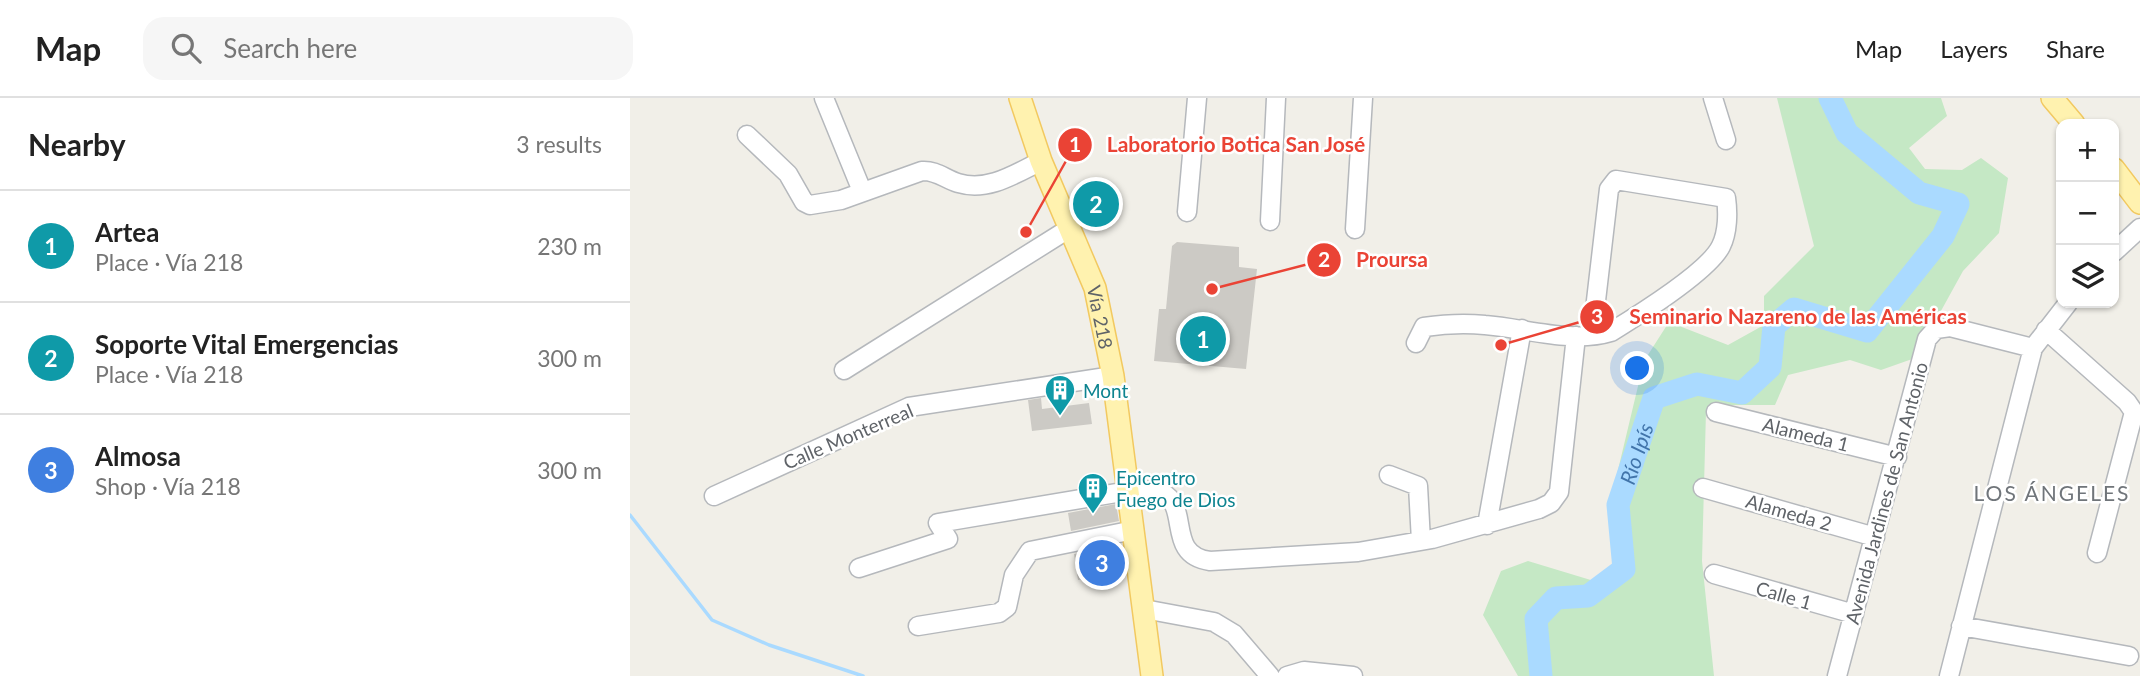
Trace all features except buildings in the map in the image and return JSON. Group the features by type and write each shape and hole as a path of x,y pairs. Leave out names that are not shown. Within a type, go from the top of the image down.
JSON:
{"main road":[{"name":"Vía 218","path":"1020,98 1041,161 1094,288 1113,376 1152,676"},
{"path":"2052,98 2070,119"},
{"path":"2119,175 2139,200"}],"street":[{"path":"824,98 862,191"},
{"path":"1187,212 1198,98"},
{"path":"1270,221 1276,98"},
{"path":"1355,229 1363,98"},
{"path":"1713,98 1726,140"},
{"path":"747,135 788,174 804,202 821,205 929,171 959,183 987,186 1041,161"},
{"path":"859,568 948,539 938,523 1128,491 1160,491 1169,497 1187,552 1197,559 1358,552 1421,541 1539,509 1551,503 1559,492 1584,335 1609,189 1616,180 1726,198 1726,227 1721,246 1714,256 1690,278 1611,332 1584,335 1483,324 1444,324 1424,327 1416,343"},
{"path":"844,370 1070,228"},
{"path":"2119,247 2140,228"},
{"path":"1949,676 2033,348 2064,308"},
{"name":"Avenida Jardines de San Antonio","path":"1837,676 1927,339 1936,328 1950,327 2033,348"},
{"path":"1486,525 1522,329"},
{"path":"2046,330 2127,402 2134,412 2097,553"},
{"name":"Calle Monterreal","path":"714,496 909,407 1113,376"},
{"name":"Alameda 1","path":"1716,411 1897,457"},
{"path":"1389,475 1418,486 1421,541"},
{"name":"Alameda 2","path":"1703,488 1875,537"},
{"path":"918,626 999,613 1007,607 1014,575 1030,551 1134,530"},
{"name":"Calle 1","path":"1714,574 1854,614"},
{"path":"1144,609 1214,622 1234,634 1270,676"},
{"path":"1961,626 2129,656"},
{"path":"1287,676 1304,671 1353,676"}],"green space":[{"path":"1777,98 1941,98 1947,116 1909,148 1925,169 1962,170 1981,158 2008,178 1999,233 1963,271 1915,358 1881,370 1850,360 1788,375 1775,405 1725,405 1706,411 1702,561 1714,676 1518,676 1483,615 1501,571 1528,561 1594,581 1616,569 1612,495 1644,361 1669,322 1728,345 1764,325 1764,296 1814,246"}],"waterway":[{"name":"Río Ipís","path":"1541,676 1536,619 1556,598 1588,596 1624,569 1618,505 1654,398 1697,384 1742,393 1770,367 1774,326 1794,309 1867,331 1943,236 1958,204 1919,193 1847,133 1830,98"},
{"path":"630,515 712,620 769,645 863,676"}],"place":[{"name":"Soporte Vital Emergencias","path":"1096,204"},
{"name":"Laboratorio Botica San José","path":"1026,232"},
{"name":"Proursa","path":"1212,289"},
{"name":"Artea","path":"1203,339"},
{"name":"Seminario Nazareno de las Américas","path":"1501,345"},
{"name":"Mont","path":"1060,417"},
{"name":"Epicentro Fuego de Dios","path":"1093,515"},
{"name":"Almosa","path":"1102,563"}],"district":[{"name":"LOS ÁNGELES","path":"2052,492"}]}
